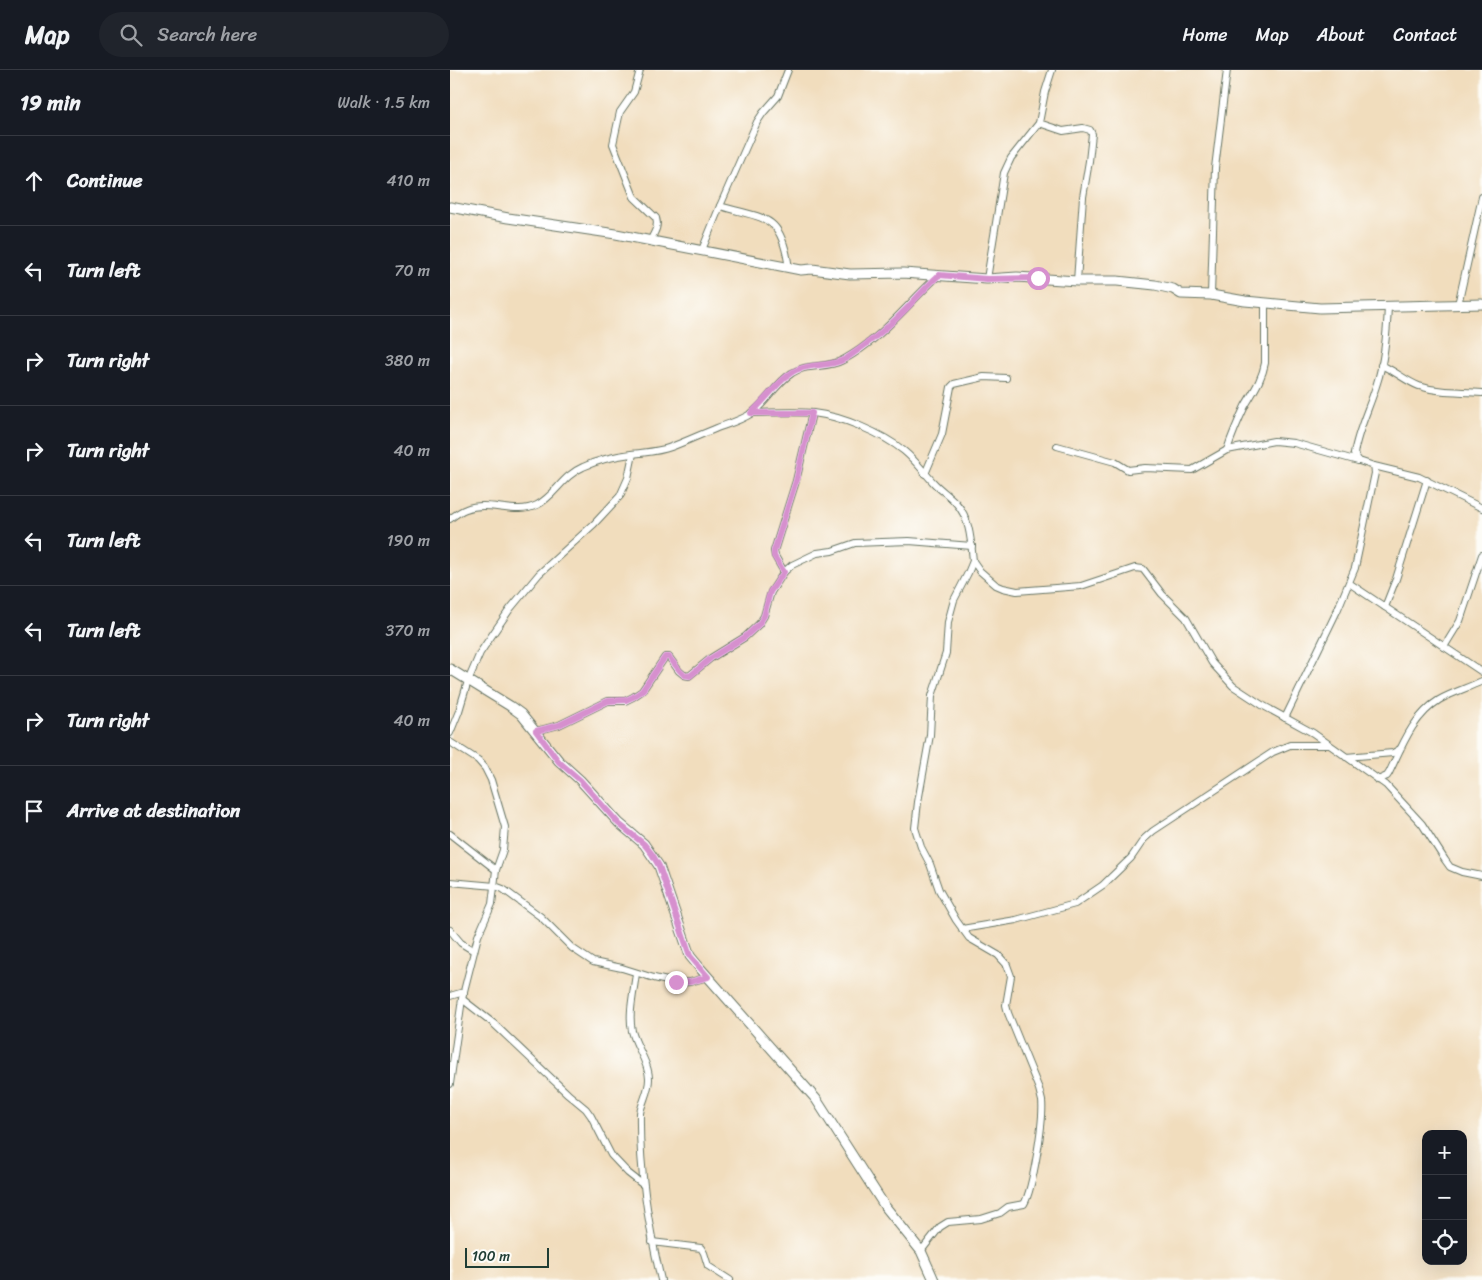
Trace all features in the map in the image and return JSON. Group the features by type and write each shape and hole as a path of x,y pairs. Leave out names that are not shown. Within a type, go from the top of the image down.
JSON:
{"street":[{"path":"640,70 634,92 620,112 613,144 634,197 656,218 656,230 650,241"},
{"path":"702,250 758,122 763,113 778,96 788,70"},
{"path":"987,279 1004,173 1011,158 1039,122 1052,70"},
{"path":"1211,295 1216,168 1227,70"},
{"path":"1039,122 1063,131 1087,129 1092,134 1082,204 1077,281"},
{"path":"1458,304 1482,197"},
{"path":"720,206 772,222 777,228 786,248 789,268"},
{"path":"450,207 508,218 616,234 789,268 850,274 903,273 987,279 1017,277 1077,281 1117,281 1155,285 1173,289 1181,294 1211,295 1265,303 1320,308 1482,304"},
{"path":"450,519 472,507 519,509 531,507 544,500 573,472 597,462 671,447 751,413 793,372 800,368 840,362 869,342 909,306 922,289 939,275"},
{"path":"1226,450 1244,408 1263,371 1265,363 1265,303"},
{"path":"1360,461 1354,454 1378,382 1382,364 1388,306"},
{"path":"1382,364 1417,385 1429,389 1482,393"},
{"path":"925,474 942,434 951,387 954,384 984,377 1006,378"},
{"path":"751,413 812,413 854,425 878,435 905,452 935,485 954,501 964,513 972,546 973,560 954,600 948,622 946,653 932,696 930,735 919,792 915,828 939,890 962,929 969,938 998,955 1010,971 1011,976 1006,1005 1039,1089 1042,1100 1042,1113 1032,1179 1024,1204 1008,1207 1000,1213 981,1219 948,1222 940,1227 921,1251"},
{"path":"784,572 774,556 774,551 798,476 812,413"},
{"path":"1056,446 1115,462 1128,470 1145,468 1192,470 1226,450 1262,442 1282,441 1427,480 1482,508"},
{"path":"450,733 480,653 539,574 594,524 620,496 628,478 633,454"},
{"path":"1285,718 1355,568 1372,492 1375,473 1374,466"},
{"path":"1385,608 1427,480"},
{"path":"536,731 559,725 608,701 626,700 633,697 642,691 665,657 669,657 684,675 690,676 711,658 745,637 759,624 764,616 770,592 784,572 792,565 817,553 832,551 855,543 919,541 972,546"},
{"path":"1444,647 1460,621 1482,555"},
{"path":"973,560 980,571 992,582 1003,588 1017,591 1081,586 1135,568 1143,569 1162,594 1186,618 1206,654 1226,680 1242,693 1313,733 1386,785 1422,824 1450,867 1462,872 1482,876"},
{"path":"968,573 980,571"},
{"path":"1474,580 1482,584"},
{"path":"1349,583 1482,672"},
{"path":"450,669 521,714 559,762 580,780 619,824 644,844 652,854 659,866 690,956 816,1099 884,1205 921,1251 934,1280"},
{"path":"1386,785 1387,776 1412,728 1431,706 1441,699 1482,681"},
{"path":"450,742 478,760 485,768 492,780 505,827 503,850 496,870 492,904 482,925 463,996 450,1084"},
{"path":"962,929 1016,920 1074,904 1103,885 1131,858 1144,839 1153,831 1273,752 1290,745 1329,745"},
{"path":"1346,757 1393,753 1401,748"},
{"path":"1378,780 1387,776"},
{"path":"450,834 496,870"},
{"path":"450,882 495,886 510,893 532,910 562,940 584,958 593,962 676,982 690,982 708,977"},
{"path":"450,930 461,943 474,951"},
{"path":"636,973 630,1018 649,1080 640,1113 642,1184 661,1280"},
{"path":"450,996 463,996 586,1109 611,1155 642,1184"},
{"path":"652,1242 701,1248 708,1266 730,1280"}],"route":[{"path":"676,982 690,982 708,977 690,956 659,866 644,844 619,824 580,780 559,762 536,731 559,725 599,704 608,701 626,700 633,697 642,691 656,668 667,656 684,675 690,676 711,658 745,637 762,620 770,592 784,572 774,556 774,551 796,481 812,413 751,413 759,407 786,377 800,368 836,363 846,358 869,342 892,322 909,306 922,289 939,275 987,279 1038,278"}]}
